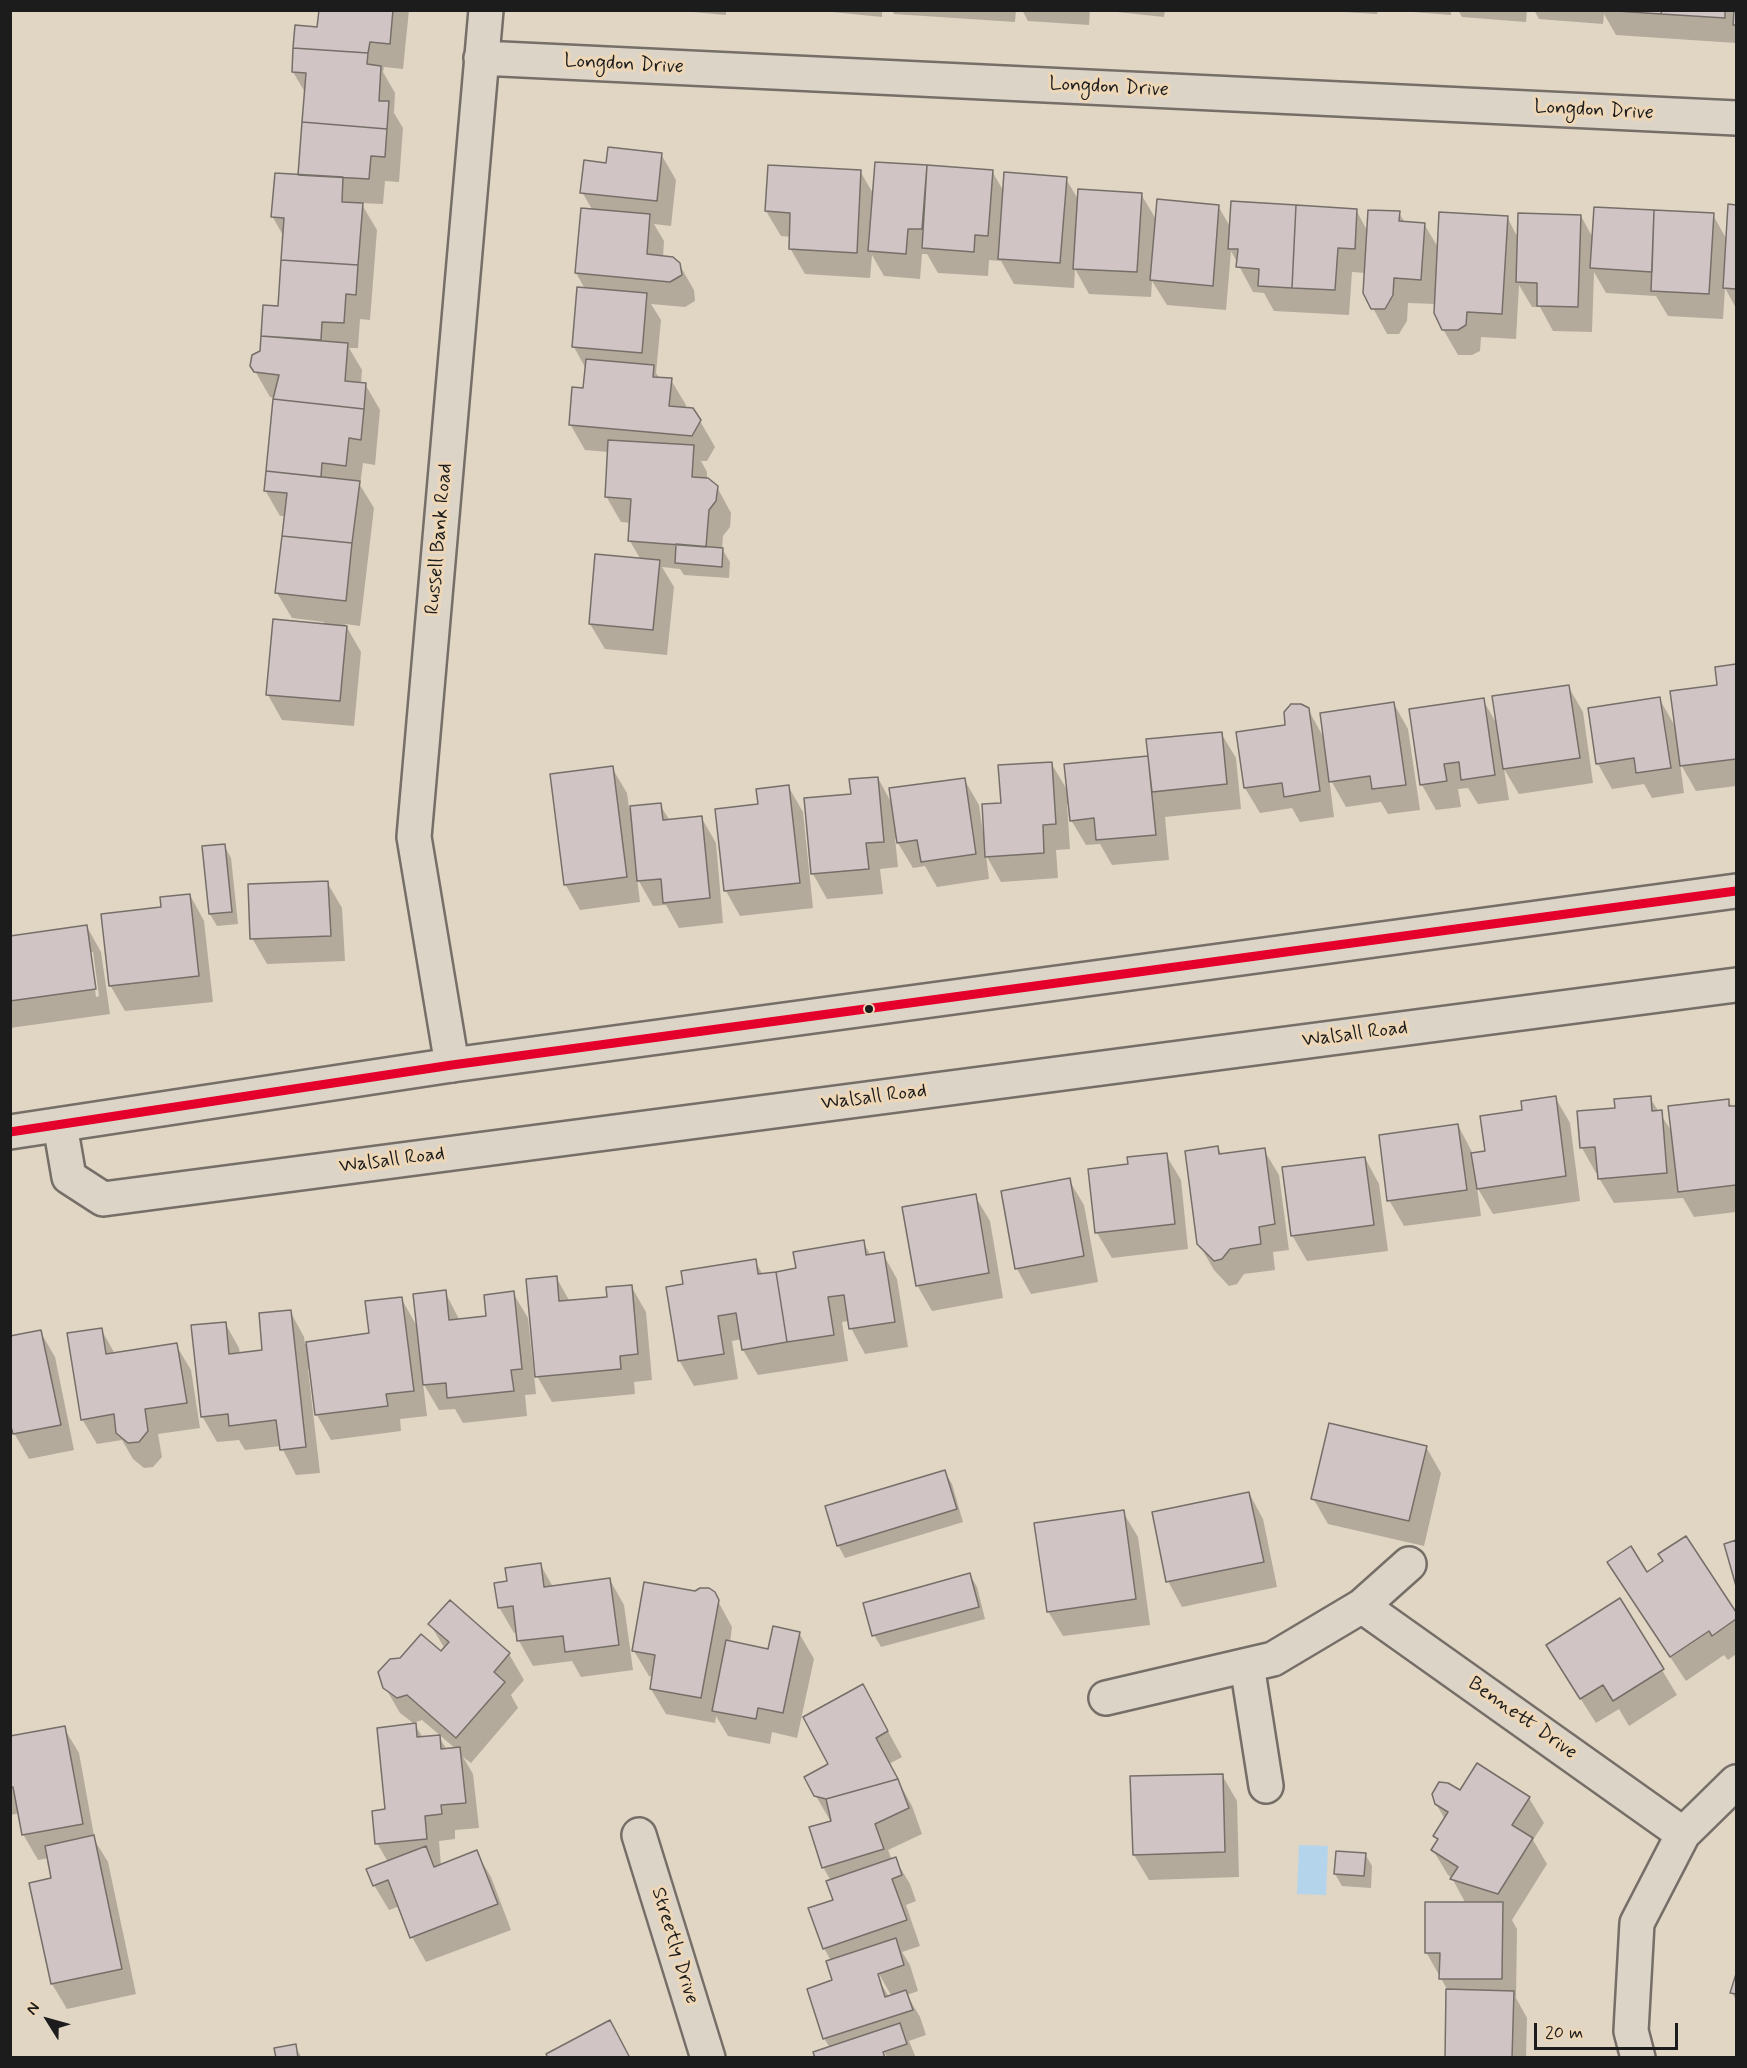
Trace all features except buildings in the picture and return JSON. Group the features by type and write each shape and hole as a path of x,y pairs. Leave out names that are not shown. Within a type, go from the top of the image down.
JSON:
{"street":[{"name":"Russell Bank Road","path":"452,1065 414,837 486,10"},
{"name":"Longdon Drive","path":"481,58 1737,118"},
{"path":"10,1132 452,1065 1737,891"},
{"name":"Walsall Road","path":"60,1125 69,1177 103,1199 1737,985"},
{"path":"1106,1698 1273,1659 1362,1606 1409,1564"},
{"name":"Bennett Drive","path":"1362,1606 1683,1834"},
{"path":"1247,1665 1266,1786"},
{"path":"1638,2058 1631,2031 1637,1923 1683,1834 1737,1782"},
{"name":"Streetly Drive","path":"639,1835 708,2058"}],"water":[{"path":"1299,1845 1328,1846 1326,1895 1297,1894"}],"transit line":[{"path":"10,1132 452,1065 1736,891"}]}
